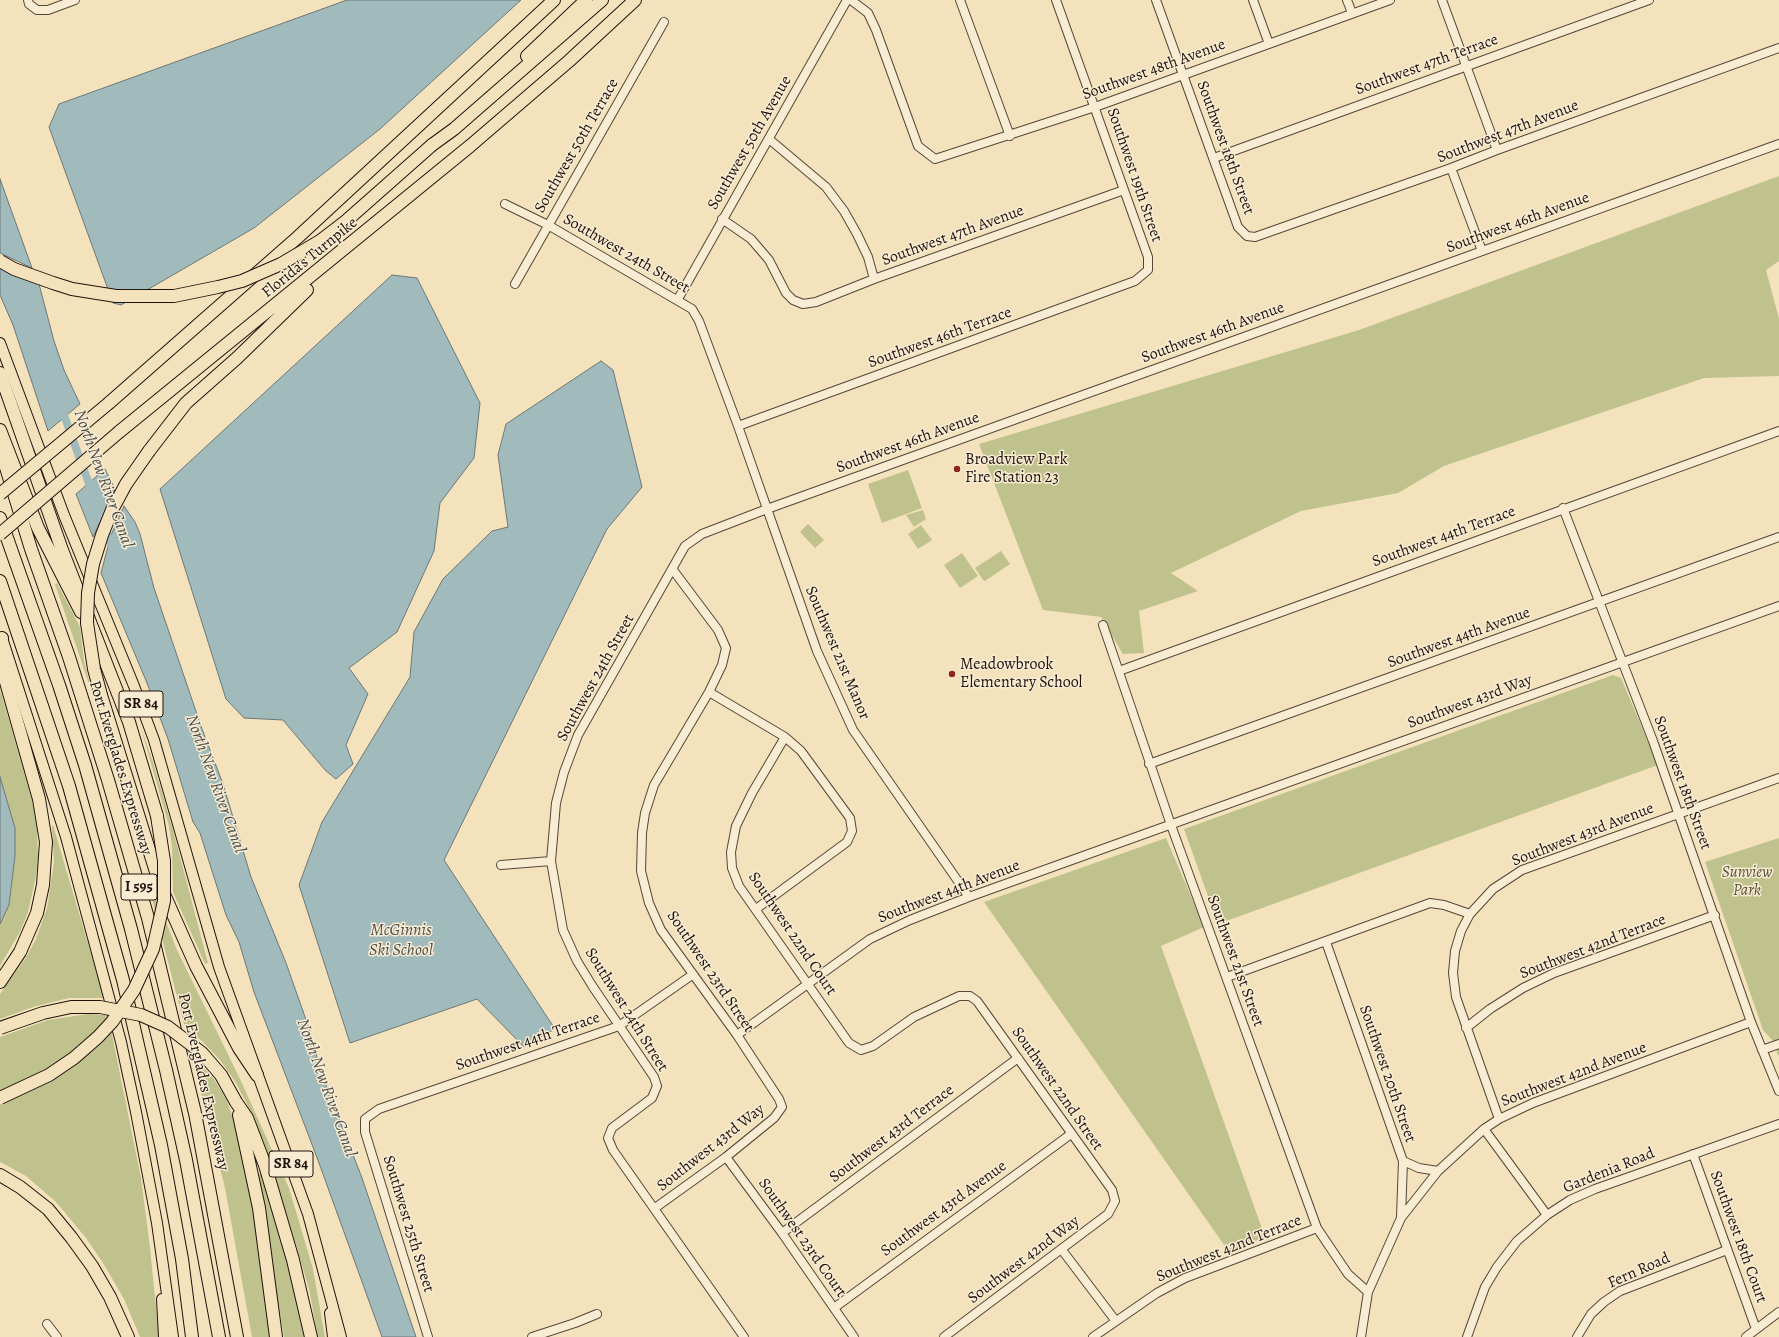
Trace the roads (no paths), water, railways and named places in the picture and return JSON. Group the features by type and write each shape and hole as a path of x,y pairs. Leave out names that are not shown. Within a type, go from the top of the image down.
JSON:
{"highway":[{"name":"Florida's Turnpike","path":"0,494 109,403 298,238 554,0"},
{"path":"0,261 14,269 53,283 116,296 174,296 218,288 281,264 320,241 346,221 432,145 586,0"},
{"path":"432,145 454,129 602,0"},
{"name":"Florida's Turnpike","path":"0,534 120,432 360,237 569,61 634,0"},
{"path":"257,1075 239,1048 196,966 160,885 94,669 88,623 90,578 102,535 112,510 126,484 148,451 186,403 237,358 360,237"},
{"path":"0,373 59,542 86,607 89,620 129,722 157,816 164,861 164,901 153,949 134,990 112,1022 98,1038 74,1058 49,1075 0,1098"},
{"path":"0,430 50,553 80,610 89,620"},
{"name":"Port Everglades Expressway","path":"0,448 31,549 69,657 108,780 148,918 195,1113 237,1337"},
{"path":"0,518 82,758 131,929 166,1070 186,1160 219,1337"},
{"name":"I 595","path":"0,581 69,786 124,980 163,1152 182,1259 192,1337"},
{"path":"0,982 20,952 37,913 43,886 46,842 39,799 0,661 1,636"},
{"path":"0,1028 43,1013 71,1007 100,1007 141,1015 168,1027 202,1053 221,1075 247,1118 265,1165 293,1260 311,1337"},
{"path":"236,1102 247,1145 259,1208 276,1337"},
{"path":"0,1175 20,1187 48,1209 71,1237 92,1266 110,1297 128,1337"},
{"path":"201,1245 214,1337"}],"main road":[{"name":"SR 84","path":"0,343 64,515 144,713 163,768 209,934 257,1075 295,1174 321,1256 341,1337"},
{"path":"1,636 53,795 100,960 136,1112 157,1223 173,1337"},
{"path":"157,1223 164,1337"},
{"path":"321,1256 333,1337"}],"street":[{"path":"28,0 29,4 37,10 48,10 75,0"},
{"name":"Southwest 50th Avenue","path":"678,299 847,0"},
{"name":"Southwest 48th Avenue","path":"851,0 868,14 876,30 918,146 935,160 1095,107 1390,0"},
{"path":"960,0 1010,136"},
{"name":"Southwest 19th Street","path":"1056,0 1148,257 1148,270"},
{"name":"Southwest 18th Street","path":"1156,0 1238,227 1247,236"},
{"path":"1253,0 1269,44"},
{"path":"1348,0 1352,13"},
{"path":"1442,0 1497,150"},
{"name":"Southwest 47th Terrace","path":"1214,158 1649,0"},
{"name":"Southwest 50th Terrace","path":"515,284 664,22"},
{"name":"Southwest 47th Avenue","path":"1247,236 1255,237 1451,168 1779,48"},
{"path":"769,139 826,187 844,211 868,258 874,279"},
{"name":"Southwest 46th Avenue","path":"673,570 685,546 696,537 767,509 1779,144"},
{"path":"1451,168 1482,251"},
{"name":"Southwest 47th Avenue","path":"722,219 751,239 769,260 786,293 793,300 803,304 816,302 874,279 1124,190"},
{"name":"Southwest 24th Street","path":"505,204 548,225 692,308 699,321 767,509"},
{"name":"Southwest 46th Terrace","path":"738,426 1135,282 1148,270"},
{"name":"Southwest 44th Terrace","path":"1119,671 1779,430"},
{"name":"Southwest 18th Street","path":"1564,508 1621,663 1653,741 1715,915 1751,1022 1779,1091"},
{"name":"Southwest 21st Manor","path":"767,509 817,651 853,730 969,897"},
{"name":"Southwest 44th Avenue","path":"1149,764 1779,537"},
{"path":"673,570 718,630 726,648 722,665 709,692 785,737 801,752 850,818 852,831 847,842 756,909"},
{"name":"Southwest 24th Street","path":"673,570 578,735 564,772 556,803 551,861 563,930 577,961 654,1077 657,1086 652,1098 612,1128 608,1138 613,1150 744,1337"},
{"name":"Southwest 43rd Way","path":"1171,825 1779,606"},
{"name":"Southwest 21st Street","path":"1103,625 1149,764 1317,1228 1348,1274 1368,1292"},
{"name":"Southwest 23rd Street","path":"709,692 654,785 645,813 642,833 641,871 649,903 661,930 692,975 737,1035 779,1099 782,1107"},
{"name":"Southwest 22nd Court","path":"785,737 752,794 736,826 730,852 732,868 739,886 808,982 849,1043 861,1050 873,1046 914,1017 959,996 970,996"},
{"name":"Southwest 43rd Avenue","path":"1470,914 1493,889 1522,870 1779,778"},
{"name":"Southwest 44th Avenue","path":"737,1035 808,982 870,939 910,920 969,897 1171,825"},
{"path":"501,865 551,861"},
{"path":"1227,977 1430,903 1444,905 1470,914 1461,931 1455,951 1453,973 1456,997 1499,1119"},
{"name":"Southwest 42nd Terrace","path":"1466,1028 1490,1009 1523,988 1554,973 1715,915"},
{"name":"Southwest 20th Street","path":"1326,942 1403,1161 1401,1218"},
{"name":"Southwest 44th Terrace","path":"364,1119 379,1109 619,1026 692,975"},
{"name":"Southwest 22nd Street","path":"970,996 977,1001 1112,1190 1115,1201"},
{"name":"Southwest 42nd Avenue","path":"1361,1337 1368,1292 1384,1252 1401,1218 1438,1171 1460,1149 1484,1129 1499,1119 1533,1103 1751,1022"},
{"path":"1762,1050 1779,1044"},
{"name":"Southwest 43rd Terrace","path":"782,1234 1018,1058"},
{"name":"Southwest 43rd Way","path":"655,1208 726,1157 774,1118 782,1107"},
{"name":"Southwest 25th Street","path":"364,1119 365,1132 428,1337"},
{"name":"Gardenia Road","path":"1467,1337 1485,1287 1497,1267 1517,1241 1547,1214 1570,1200 1595,1189 1779,1124"},
{"path":"1484,1129 1547,1214"},
{"name":"Southwest 43rd Avenue","path":"834,1308 1071,1134"},
{"name":"Southwest 18th Court","path":"1693,1154 1756,1330"},
{"name":"Southwest 23rd Court","path":"726,1157 854,1337"},
{"path":"1403,1161 1419,1168 1438,1171"},
{"name":"Southwest 42nd Way","path":"944,1337 1108,1214 1115,1201"},
{"name":"Southwest 42nd Terrace","path":"1093,1337 1115,1320 1157,1293 1184,1278 1317,1228"},
{"path":"1062,1250 1115,1320"},
{"name":"Fern Road","path":"1577,1337 1591,1314 1604,1302 1620,1291 1727,1250"},
{"path":"1746,1337 1779,1312"},
{"path":"532,1337 597,1314"},
{"path":"47,1324 57,1337"}],"water":[{"path":"347,0 521,0 380,129 254,228 121,305 113,303 49,127 59,104"},
{"path":"0,179 32,268 0,253"},
{"path":"0,266 39,284 54,341 64,370 80,404 48,431 13,325 0,295"},
{"path":"392,275 417,278 480,403 474,458 440,503 434,551 397,632 349,668 368,694 346,745 353,764 336,779 325,770 283,720 244,718 226,699 160,489"},
{"name":"McGinnis Ski School","path":"601,361 613,370 642,487 607,529 444,860 555,1029 524,1047 477,999 350,1043 299,885 322,822 410,677 414,632 443,579 492,531 508,527 498,455 506,424"},
{"path":"105,469 115,489 93,537 76,494"},
{"path":"124,506 135,522 140,534 154,588 202,729 223,784 251,877 286,963 310,1031 321,1072 362,1178 416,1337 382,1337 319,1163 254,992 239,942 226,915 200,833 193,822 168,739 147,683 101,573 111,535"},
{"path":"0,777 15,828 15,856 9,905 0,924"}],"waterway":[{"name":"North New River Canal","path":"61,407 92,492"},
{"name":"North New River Canal","path":"97,506 113,550"}],"place":[{"name":"Broadview Park Fire Station 23","path":"957,469"},
{"name":"Meadowbrook Elementary School","path":"952,674"}],"park label":[{"name":"Sunview Park","path":"1747,882"}]}
